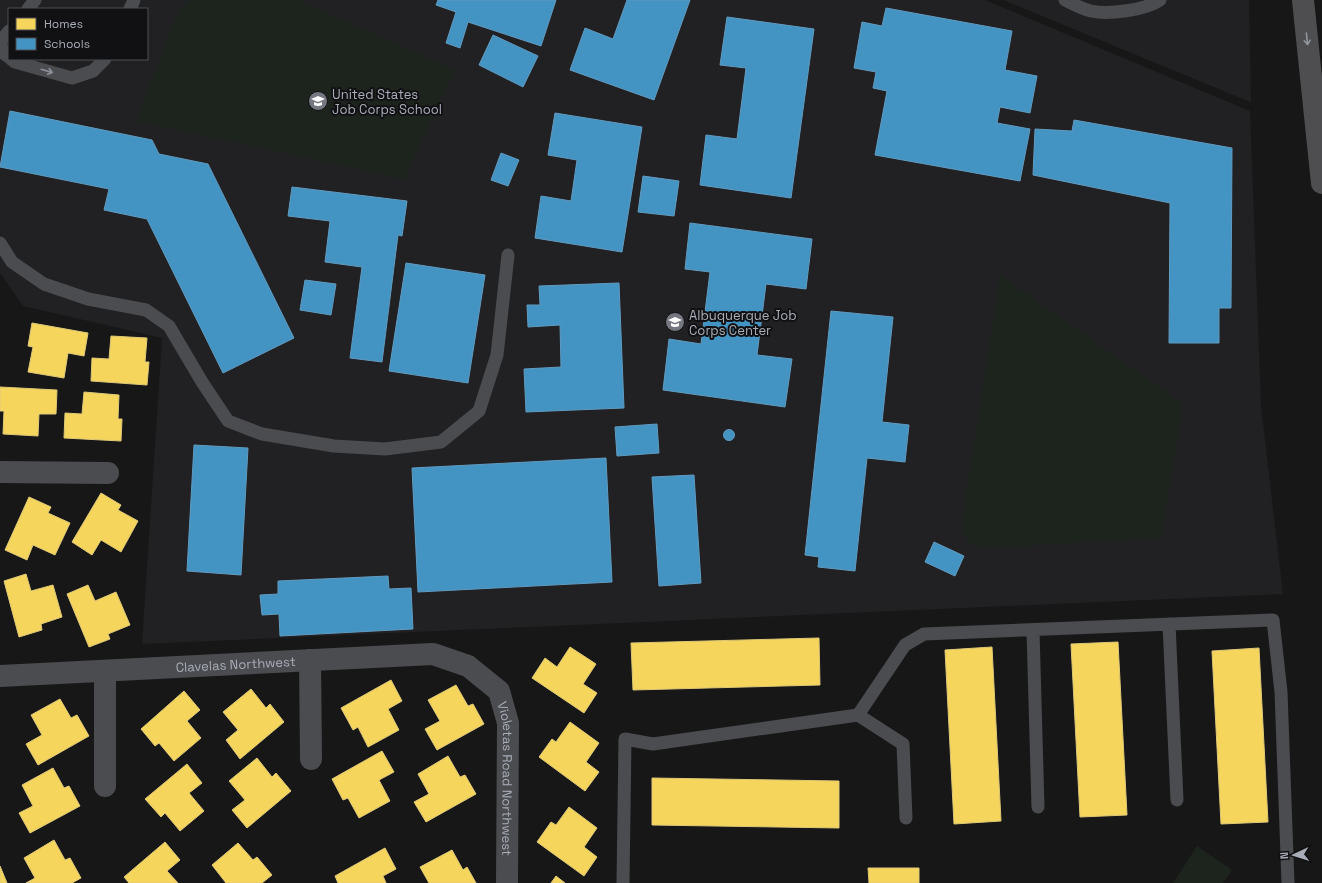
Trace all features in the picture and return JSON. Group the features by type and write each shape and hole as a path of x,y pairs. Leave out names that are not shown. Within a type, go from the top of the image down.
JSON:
{"highway":[{"path":"1303,0 1322,183"}],"street":[{"path":"0,472 108,472"},
{"name":"Clavelas Northwest","path":"0,676 433,654 468,666"},
{"path":"310,660 311,759"},
{"name":"Violetas Road Northwest","path":"468,666 499,691 508,723 507,883"},
{"path":"105,671 106,786"}],"lane":[{"path":"29,8 35,0"},
{"path":"1065,0 1091,11 1122,12 1153,5 1160,0"},
{"path":"8,32 0,42 4,53 8,56"},
{"path":"12,60 72,78 93,71 104,60"},
{"path":"0,243 12,262 44,284 88,298 146,310 169,326 202,382 228,421 262,434 334,446 385,450 441,442 479,411 497,355 508,255"},
{"path":"858,715 905,645 924,634 1273,620 1281,692 1288,883"},
{"path":"1169,624 1177,800"},
{"path":"1033,630 1038,807"},
{"path":"623,883 625,739 654,744 858,715 903,744 906,818"}],"shaded area":[{"name":"Albuquerque Job Corps Center","path":"0,0 985,0 1250,111 1261,406 1283,594 142,644 162,338 23,306 0,273"},
{"path":"189,0 298,0 455,70 404,179 136,121 179,9"},
{"path":"1003,0 1249,0 1251,102 1250,102"},
{"path":"1000,275 1183,404 1161,538 986,548 969,544 961,528"},
{"path":"1197,846 1232,870 1223,883 1173,883"}],"building: Homes":[{"path":"32,323 88,333 84,356 68,353 64,378 28,372 33,347 28,346"},
{"path":"111,336 147,338 145,362 149,362 147,385 91,381 92,358 109,359"},
{"path":"0,387 57,390 56,414 39,414 38,436 3,434 4,411 0,411"},
{"path":"84,392 119,395 118,419 122,419 121,441 64,438 65,413 82,414"},
{"path":"101,493 121,505 118,510 138,521 121,552 101,540 92,555 72,542"},
{"path":"29,497 51,507 48,513 70,523 55,555 33,545 27,560 5,550"},
{"path":"26,574 31,591 53,585 62,617 41,624 42,630 19,637 4,581"},
{"path":"88,585 95,601 116,592 130,625 108,634 110,639 89,647 67,594"},
{"path":"819,638 820,685 633,690 631,643"},
{"path":"1118,642 1127,815 1080,817 1071,644"},
{"path":"570,647 596,664 583,684 597,693 584,713 532,678 545,658 557,667"},
{"path":"992,647 1001,821 954,824 945,650"},
{"path":"1259,648 1268,822 1221,824 1212,651"},
{"path":"391,680 402,701 388,709 399,730 368,747 358,727 353,730 341,708"},
{"path":"456,685 468,706 473,704 484,724 437,750 425,729 440,721 428,700"},
{"path":"251,689 266,708 270,704 284,722 240,759 226,740 238,730 223,712"},
{"path":"184,691 200,710 187,721 201,738 174,761 159,743 155,746 141,729"},
{"path":"60,699 71,718 77,715 89,736 38,765 26,744 42,735 31,715"},
{"path":"570,722 599,743 586,762 599,772 585,791 539,757 552,739 556,742"},
{"path":"382,751 394,772 379,780 390,801 359,818 348,798 343,800 332,779"},
{"path":"448,756 460,777 465,775 476,794 426,822 414,802 429,794 418,774"},
{"path":"257,758 272,777 276,773 291,791 247,828 232,810 245,800 229,781"},
{"path":"187,764 202,783 189,793 204,811 180,831 165,813 161,817 145,799"},
{"path":"53,768 64,788 69,786 80,806 30,833 19,813 33,806 22,785"},
{"path":"652,778 839,781 839,828 652,825"},
{"path":"569,807 597,828 584,847 597,857 584,876 537,842 551,822 556,825"},
{"path":"54,840 65,860 70,858 81,878 72,883 26,883 35,878 24,858"},
{"path":"165,842 180,860 167,871 178,883 129,883 124,877"},
{"path":"238,843 253,860 257,857 272,875 262,883 226,883 212,865"},
{"path":"385,848 396,869 383,876 386,883 338,883 335,876"},
{"path":"452,850 463,870 467,867 476,883 429,883 420,867"},
{"path":"0,866 7,883 0,883"},
{"path":"868,868 919,868 919,883 869,883"},
{"path":"556,876 565,883 551,883"}],"building: Schools":[{"path":"438,0 556,0 541,46 468,22 460,48 446,43 456,12 436,5"},
{"path":"627,0 690,0 654,100 570,70 585,28 613,39"},
{"path":"886,8 1012,31 1005,70 1037,76 1030,113 1000,107 997,123 1030,129 1020,181 875,155 887,91 873,88 876,72 854,68 862,22 882,26"},
{"path":"727,17 814,29 791,198 700,185 706,135 737,139 746,68 720,65"},
{"path":"493,35 538,56 523,87 479,65"},
{"path":"10,111 152,140 159,154 208,164 294,338 223,373 147,219 104,210 109,189 0,167"},
{"path":"555,113 642,127 622,252 535,238 541,196 571,201 577,160 548,155"},
{"path":"1074,120 1232,148 1231,308 1219,308 1219,343 1169,343 1170,203 1033,175 1035,129 1072,131"},
{"path":"501,153 519,160 508,186 491,180"},
{"path":"643,176 679,181 674,216 638,212"},
{"path":"292,187 407,201 402,236 398,235 382,362 350,358 362,267 325,262 330,221 288,216"},
{"path":"690,223 812,239 806,289 766,284 757,355 792,359 785,407 663,390 669,339 701,344 710,272 685,269"},
{"path":"406,263 485,275 468,383 389,371"},
{"path":"305,280 336,284 331,315 300,310"},
{"path":"619,283 624,408 526,412 524,369 561,367 560,325 528,327 527,305 540,305 539,286"},
{"path":"831,311 893,317 882,422 909,425 905,462 867,458 855,571 818,567 819,557 805,555"},
{"path":"657,424 659,453 617,456 615,427"},
{"path":"729,429 733,431 735,435 733,439 729,441 725,439 723,435 725,431"},
{"path":"194,445 248,448 241,575 187,571"},
{"path":"606,458 612,582 418,592 412,468"},
{"path":"694,475 701,583 659,586 652,477"},
{"path":"934,542 964,556 955,576 925,562"},
{"path":"388,576 389,589 411,588 413,629 280,636 279,614 262,615 260,595 278,594 278,581"}],"place":[{"name":"United States Job Corps School","path":"318,101"},
{"name":"Albuquerque Job Corps Center","path":"675,322"}]}
